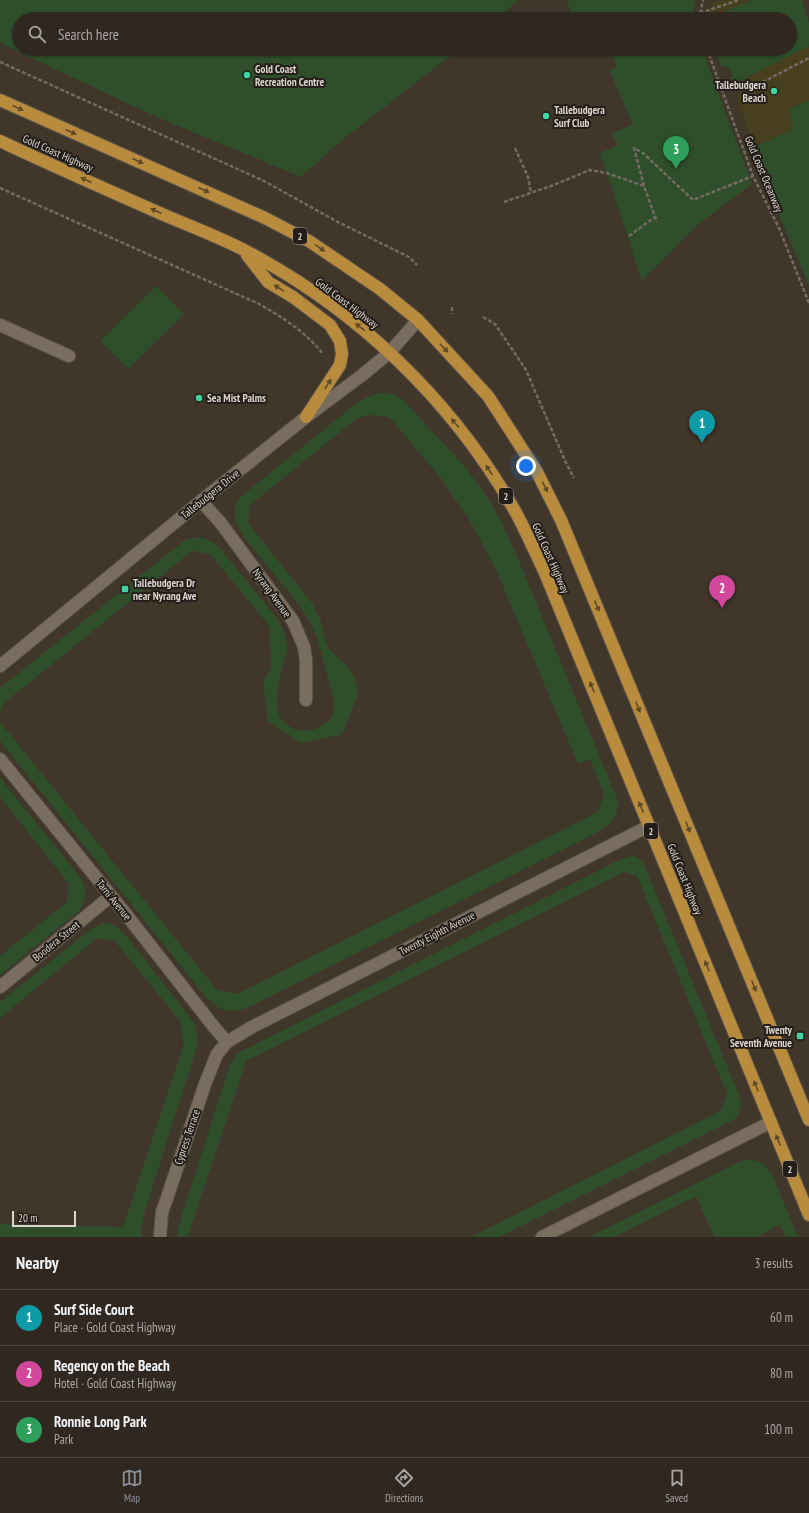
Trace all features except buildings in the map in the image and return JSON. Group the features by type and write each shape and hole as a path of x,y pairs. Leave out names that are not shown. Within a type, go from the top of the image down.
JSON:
{"highway":[{"name":"Gold Coast Highway","path":"0,100 265,218 309,241 380,289 418,320 488,396 537,472 561,520 808,1113"},
{"name":"Gold Coast Highway","path":"0,141 243,249 270,265 321,298 368,333 420,382 458,426 487,467 515,512 545,573 809,1215"},
{"path":"243,249 268,282 293,297 330,325 340,341 342,354 340,365 306,417"}],"street":[{"name":"Tallebudgera Drive","path":"0,666 306,417 389,353 418,320"},
{"path":"0,325 69,356"},
{"name":"Nyrang Avenue","path":"202,501 229,534 293,621 304,647 306,660 306,700"},
{"name":"Tarni Avenue","path":"0,758 112,896 227,1042"},
{"name":"Twenty Eighth Avenue","path":"227,1042 252,1027 649,826"},
{"name":"Boodera Street","path":"0,987 112,896"},
{"name":"Cypress Terrace","path":"160,1237 162,1212 190,1127 217,1054 227,1042"},
{"path":"542,1237 771,1122"}],"path":[{"path":"700,12 703,0"},
{"path":"703,12 740,0"},
{"name":"Gold Coast Oceanway","path":"709,56 753,176 779,228 809,303"},
{"path":"721,89 763,82 809,58"},
{"path":"0,62 264,181 336,221 409,257 417,265"},
{"path":"515,148 528,177 531,192"},
{"path":"657,222 644,186 634,148 643,153 693,200 753,176"},
{"path":"504,202 551,186 590,170 607,173 644,186"},
{"path":"0,188 258,303 275,312 314,343 323,354"},
{"path":"629,236 655,217"},
{"path":"452,307 452,314"},
{"path":"483,318 496,324 526,370 566,463 574,478"}],"green space":[{"name":"Gold Coast Recreation Centre","path":"0,0 519,0 504,12 12,12 12,49 0,43"},
{"path":"570,0 696,0 693,12 571,12 567,4"},
{"path":"753,0 802,0 809,23 809,46 797,52 797,12 721,12"},
{"name":"Gold Coast Recreation Centre","path":"27,56 450,56 341,141 301,177 154,116"},
{"path":"612,56 705,56 752,184 696,226 642,281 600,153 618,145 612,134 633,124 609,70 617,67"},
{"path":"717,56 789,56 740,81 730,82 733,76 729,67 721,66"},
{"path":"809,100 809,286 778,212 755,146 792,130 789,109"},
{"path":"156,286 184,314 128,369 100,341"},
{"path":"380,393 394,395 405,402 467,469 489,500 501,521 517,556 618,801 617,811 613,820 598,832 251,1006 244,1009 231,1011 221,1009 205,996 0,741 0,722 217,990 237,994 598,812 604,794 590,759 578,764 496,570 470,521 440,477 389,417 368,415 356,419 250,505 248,523 312,603 321,621 326,643 329,649 348,667 353,674 358,694 344,730 339,735 301,743 268,721 263,682 271,667 270,627 210,554 192,551 3,704 0,713 0,688 185,540 198,537 206,539 218,546 276,617 283,629 287,650 277,697 278,711 281,719 290,727 305,731 320,727 326,723 334,710 334,701 318,641 312,625 299,605 243,536 236,519 235,510 238,500 244,494 358,402"},
{"path":"0,778 80,877 86,894 82,907 79,911 0,975 0,956 67,902 69,884 0,797"},
{"path":"632,856 637,857 643,862 740,1097 740,1109 735,1119 499,1237 471,1237 720,1111 727,1094 637,876 624,872 246,1061 188,1235 189,1237 178,1237 178,1228 230,1064 238,1053 619,860"},
{"path":"104,923 112,924 128,938 195,1024 198,1043 144,1214 142,1237 0,1237 0,1224 123,1227 184,1043 180,1021 114,940 96,939 0,1018 0,1002 91,929"},
{"path":"740,1161 756,1161 762,1164 772,1174 798,1237 786,1237 780,1225 757,1237 714,1237 696,1196 614,1237 589,1237"}],"sand":[{"path":"724,0 753,0 721,12 708,12 713,2"},
{"name":"Tallebudgera Beach","path":"809,46 809,100 790,109 792,130 755,146 738,103 740,81 789,56 797,56 797,52"}],"place":[{"name":"Gold Coast Recreation Centre","path":"247,75"},
{"name":"Tallebudgera Beach","path":"774,91"},
{"name":"Tallebudgera Surf Club","path":"546,116"},
{"name":"Ronnie Long Park","path":"676,169"},
{"name":"Sea Mist Palms","path":"199,398"},
{"name":"Surf Side Court","path":"702,443"},
{"name":"Tallebudgera Dr near Nyrang Ave","path":"125,589"},
{"name":"Regency on the Beach","path":"722,608"},
{"name":"Twenty Seventh Avenue","path":"800,1036"}]}
